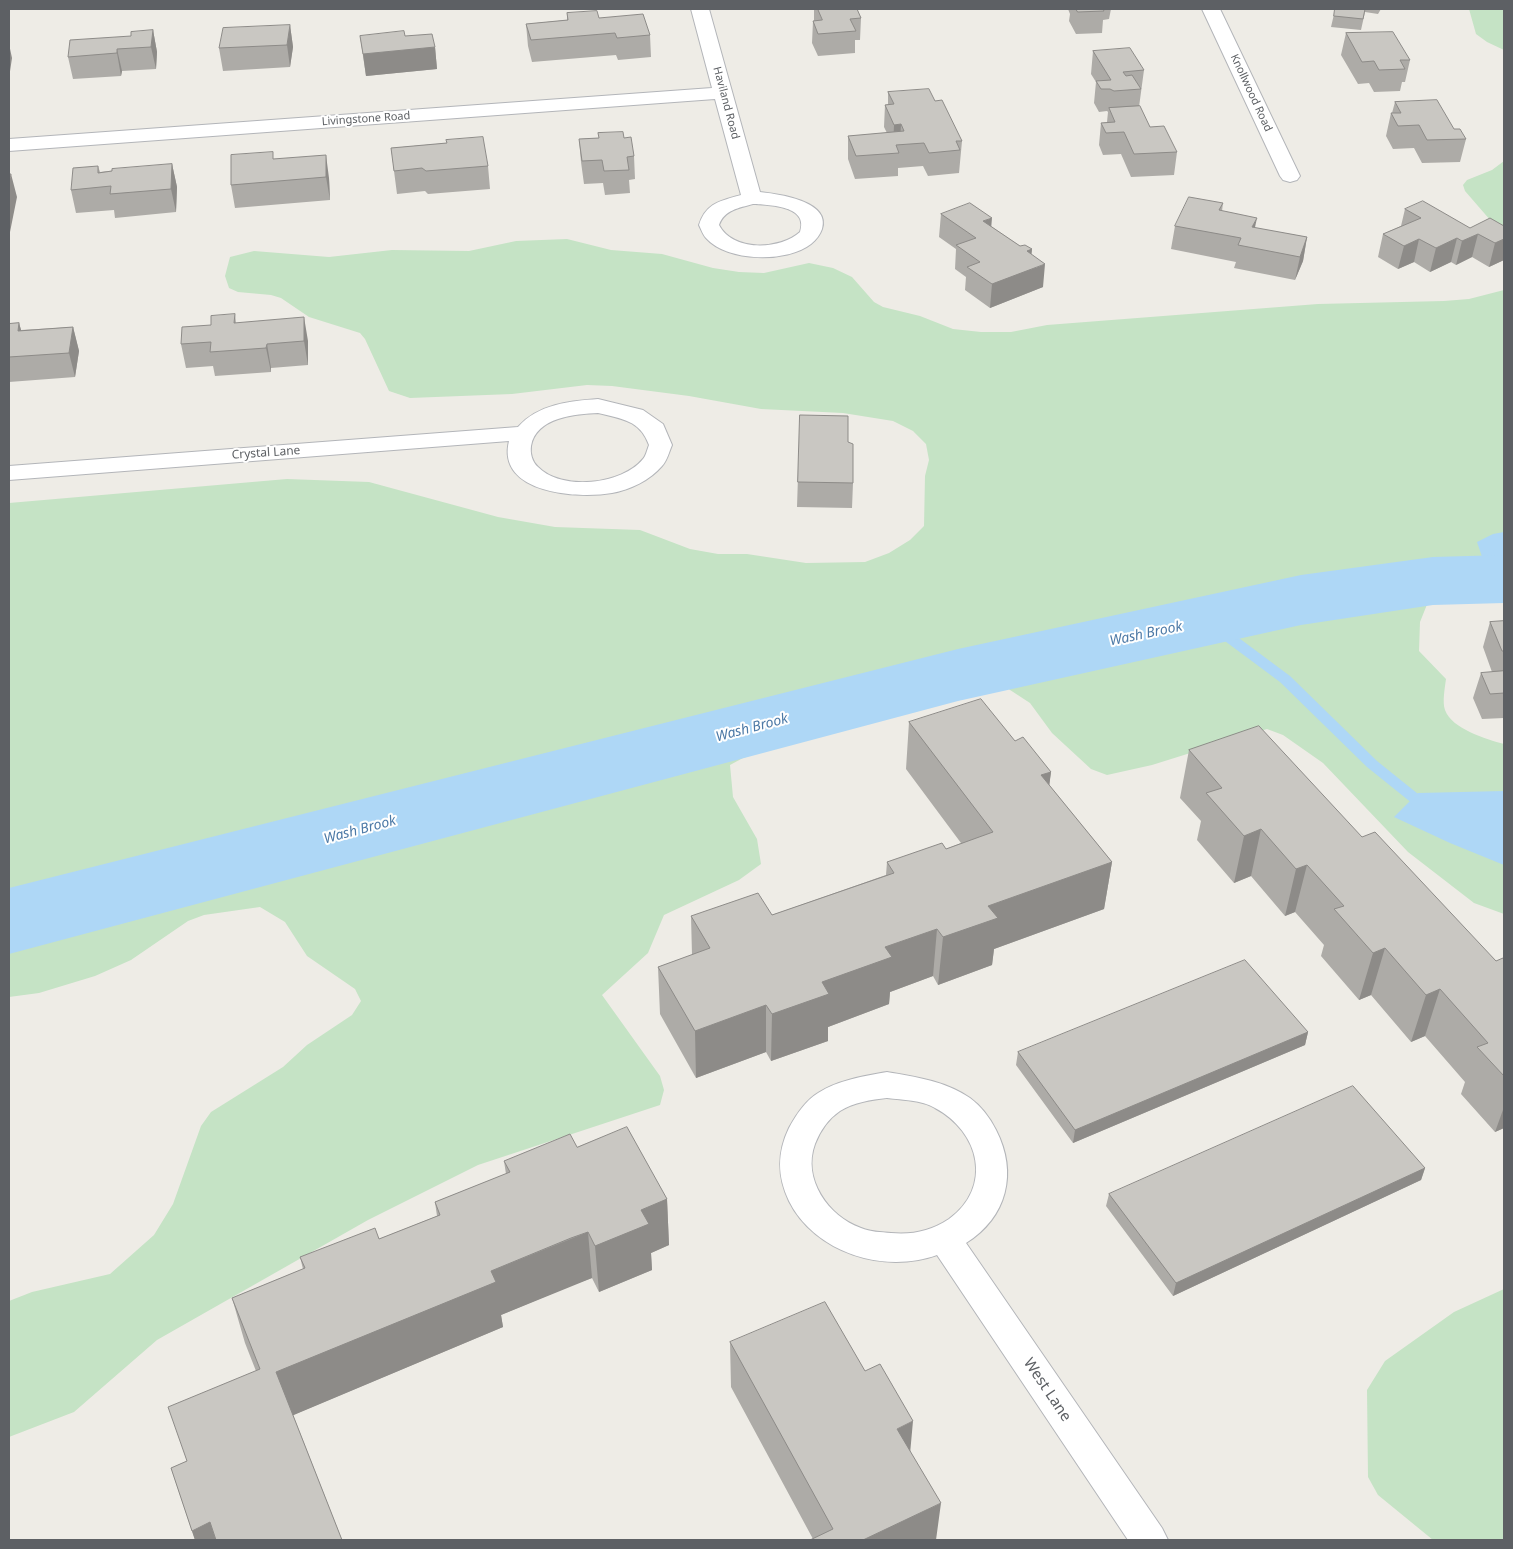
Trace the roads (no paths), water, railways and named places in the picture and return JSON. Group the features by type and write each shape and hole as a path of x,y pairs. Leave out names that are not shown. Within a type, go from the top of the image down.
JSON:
{"street":[{"name":"Haviland Road","path":"700,9 752,198"},
{"name":"Knollwood Road","path":"1211,9 1290,176"},
{"name":"Livingstone Road","path":"9,145 723,93"},
{"path":"598,406 620,409 639,416 652,426 660,438 660,452 653,466 638,477 618,486 594,490 569,489 547,483 531,473 520,461 518,447 524,433 536,422 554,413 575,407 598,406"},
{"name":"Crystal Lane","path":"9,473 524,433"},
{"path":"887,1085 919,1089 947,1100 970,1116 986,1139 993,1164 991,1189 982,1209 966,1226 945,1239 914,1248 880,1247 848,1238 822,1221 802,1198 794,1172 796,1146 809,1122 829,1102 856,1090 887,1085"},
{"name":"West Lane","path":"945,1239 1149,1540"}],"water":[{"path":"1504,532 1504,596 1495,595 1477,542 1493,534"},
{"path":"1504,791 1504,865 1394,817 1418,793"}],"waterway":[{"name":"Wash Brook","path":"9,921 958,675 1301,600 1433,581 1504,579"},
{"path":"1207,621 1285,679 1372,764 1428,809"}]}
